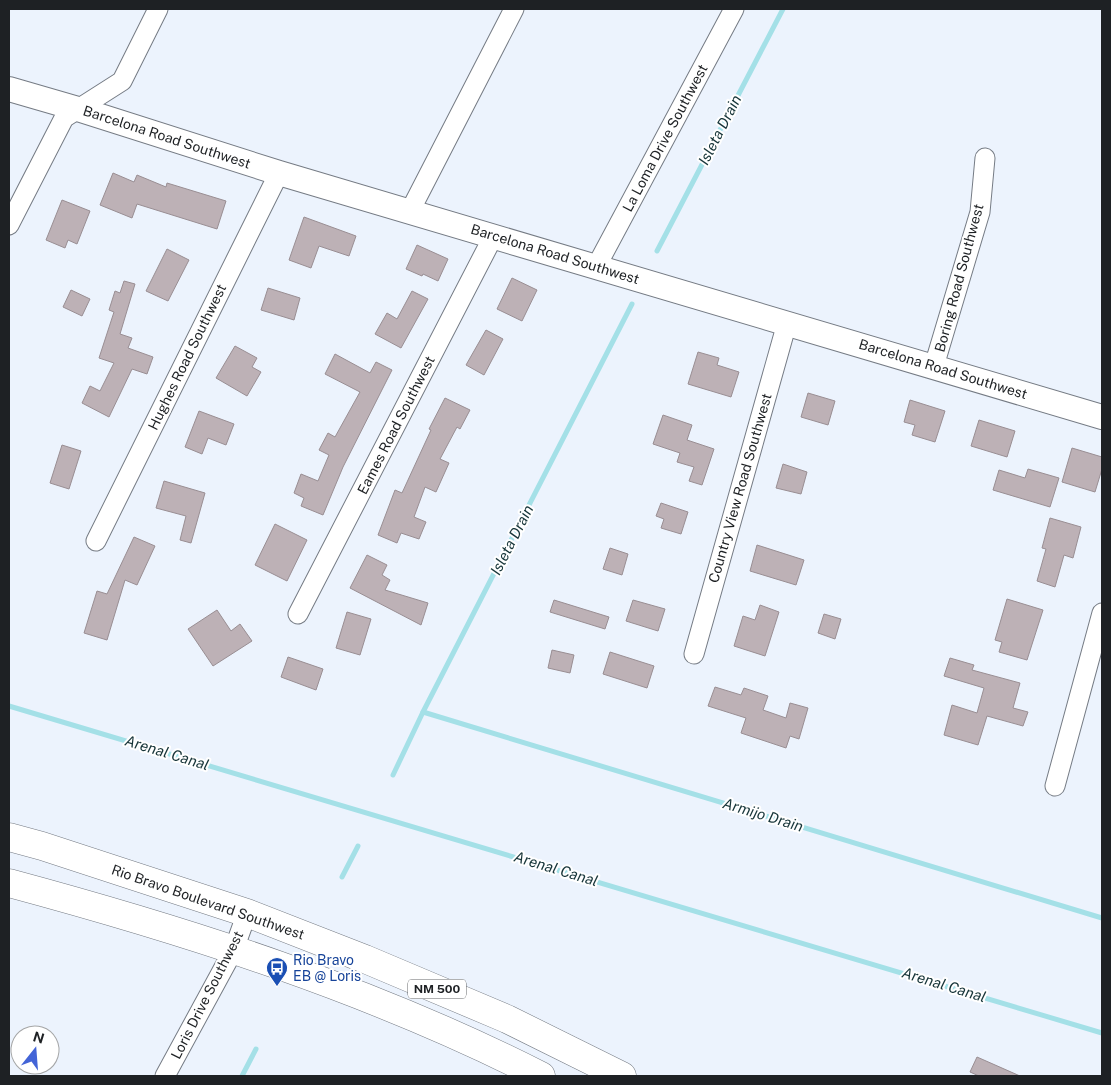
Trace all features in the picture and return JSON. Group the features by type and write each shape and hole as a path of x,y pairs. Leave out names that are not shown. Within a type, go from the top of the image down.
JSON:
{"main road":[{"name":"Rio Bravo Boulevard Southwest","path":"9,837 247,913 364,959 498,1016 622,1076"},
{"name":"NM 500","path":"9,883 105,909 234,949 348,990 496,1053 541,1076"}],"street":[{"path":"9,225 64,118 122,81 158,9"},
{"path":"410,211 514,9"},
{"name":"La Loma Drive Southwest","path":"596,267 734,9"},
{"name":"Barcelona Road Southwest","path":"9,89 279,173 494,235 1102,417"},
{"name":"Boring Road Southwest","path":"934,366 980,212 985,158"},
{"name":"Hughes Road Southwest","path":"96,541 279,173"},
{"name":"Eames Road Southwest","path":"298,614 494,235"},
{"name":"Country View Road Southwest","path":"694,654 787,323"},
{"path":"1055,786 1102,612"},
{"name":"Loris Drive Southwest","path":"165,1076 234,949 247,913"}],"building":[{"path":"113,173 134,182 137,175 166,187 167,183 226,201 217,229 137,204 132,218 100,205"},
{"path":"62,200 90,211 77,244 68,240 65,248 46,240"},
{"path":"304,217 356,236 349,256 319,246 311,268 289,260"},
{"path":"417,245 448,259 438,281 406,269"},
{"path":"167,249 189,260 168,301 146,291"},
{"path":"512,278 537,290 522,321 497,309"},
{"path":"124,281 135,284 120,334 132,338 128,348 153,357 147,374 132,369 109,417 82,403 90,386 100,391 114,363 99,358 114,312 109,310 115,291 120,293"},
{"path":"268,288 300,298 294,320 261,310"},
{"path":"71,290 90,299 82,316 63,307"},
{"path":"412,291 428,299 401,348 375,334 387,313 397,319"},
{"path":"486,330 503,339 484,375 466,365"},
{"path":"235,346 257,358 252,367 261,372 247,396 216,378"},
{"path":"698,352 719,358 717,365 739,372 731,397 688,384"},
{"path":"335,354 370,373 376,362 392,370 343,467 323,515 301,506 304,498 294,493 301,474 318,481 329,455 319,450 328,433 335,437 360,392 325,374"},
{"path":"808,393 835,401 828,425 801,417"},
{"path":"445,398 470,410 460,429 457,427 440,459 449,463 436,492 425,487 414,517 426,522 419,539 401,533 397,543 378,535 395,490 402,493 431,430 429,429"},
{"path":"910,400 945,411 935,442 912,435 915,425 904,422"},
{"path":"199,411 234,424 226,445 208,438 202,454 185,447"},
{"path":"663,415 692,425 687,440 714,449 702,485 689,481 694,467 677,462 680,453 653,444"},
{"path":"979,420 1015,431 1007,457 971,446"},
{"path":"62,445 81,451 69,489 50,483"},
{"path":"1072,448 1102,457 1102,469 1095,492 1062,482"},
{"path":"783,464 807,472 801,494 776,488"},
{"path":"1028,469 1059,478 1050,507 993,490 999,470 1025,478"},
{"path":"164,481 205,493 191,543 180,540 186,516 156,508"},
{"path":"661,503 688,512 681,534 661,528 664,519 656,516"},
{"path":"1050,518 1081,527 1073,558 1064,555 1055,587 1037,581 1046,549 1042,548"},
{"path":"275,524 307,540 287,581 255,565"},
{"path":"134,537 155,546 137,585 125,580 107,640 84,633 97,591 107,594"},
{"path":"757,545 804,560 796,585 750,571"},
{"path":"610,548 628,554 622,575 603,569"},
{"path":"367,555 387,565 382,575 390,580 385,590 428,603 421,625 350,588"},
{"path":"1007,599 1043,610 1027,660 999,652 1002,642 995,640"},
{"path":"554,600 609,617 605,629 550,612"},
{"path":"633,600 665,609 658,631 626,621"},
{"path":"760,605 779,612 765,656 734,646 743,616 755,620"},
{"path":"217,610 231,631 240,624 252,641 213,666 188,629"},
{"path":"347,612 371,619 360,655 336,648"},
{"path":"824,614 841,619 835,639 818,633"},
{"path":"552,650 574,655 570,673 548,668"},
{"path":"610,652 654,666 647,688 603,674"},
{"path":"288,657 323,669 316,690 281,677"},
{"path":"950,658 974,665 972,670 1020,683 1013,708 1028,712 1023,726 987,716 978,745 944,735 952,705 977,713 984,688 944,676"},
{"path":"715,687 741,695 744,688 768,696 763,710 786,718 790,703 808,708 799,739 790,736 786,748 741,733 746,718 708,706"},
{"path":"977,1057 1020,1076 979,1076 970,1072"}],"waterway":[{"name":"Isleta Drain","path":"657,251 783,9"},
{"name":"Isleta Drain","path":"393,775 423,712 632,304"},
{"name":"Arenal Canal","path":"9,706 1102,1033"},
{"name":"Armijo Drain","path":"423,712 1102,918"},
{"name":"Isleta Drain","path":"342,877 358,846"},
{"name":"Isleta Drain","path":"242,1076 256,1049"}],"place":[{"name":"Rio Bravo EB @ Loris","path":"277,987"}]}
